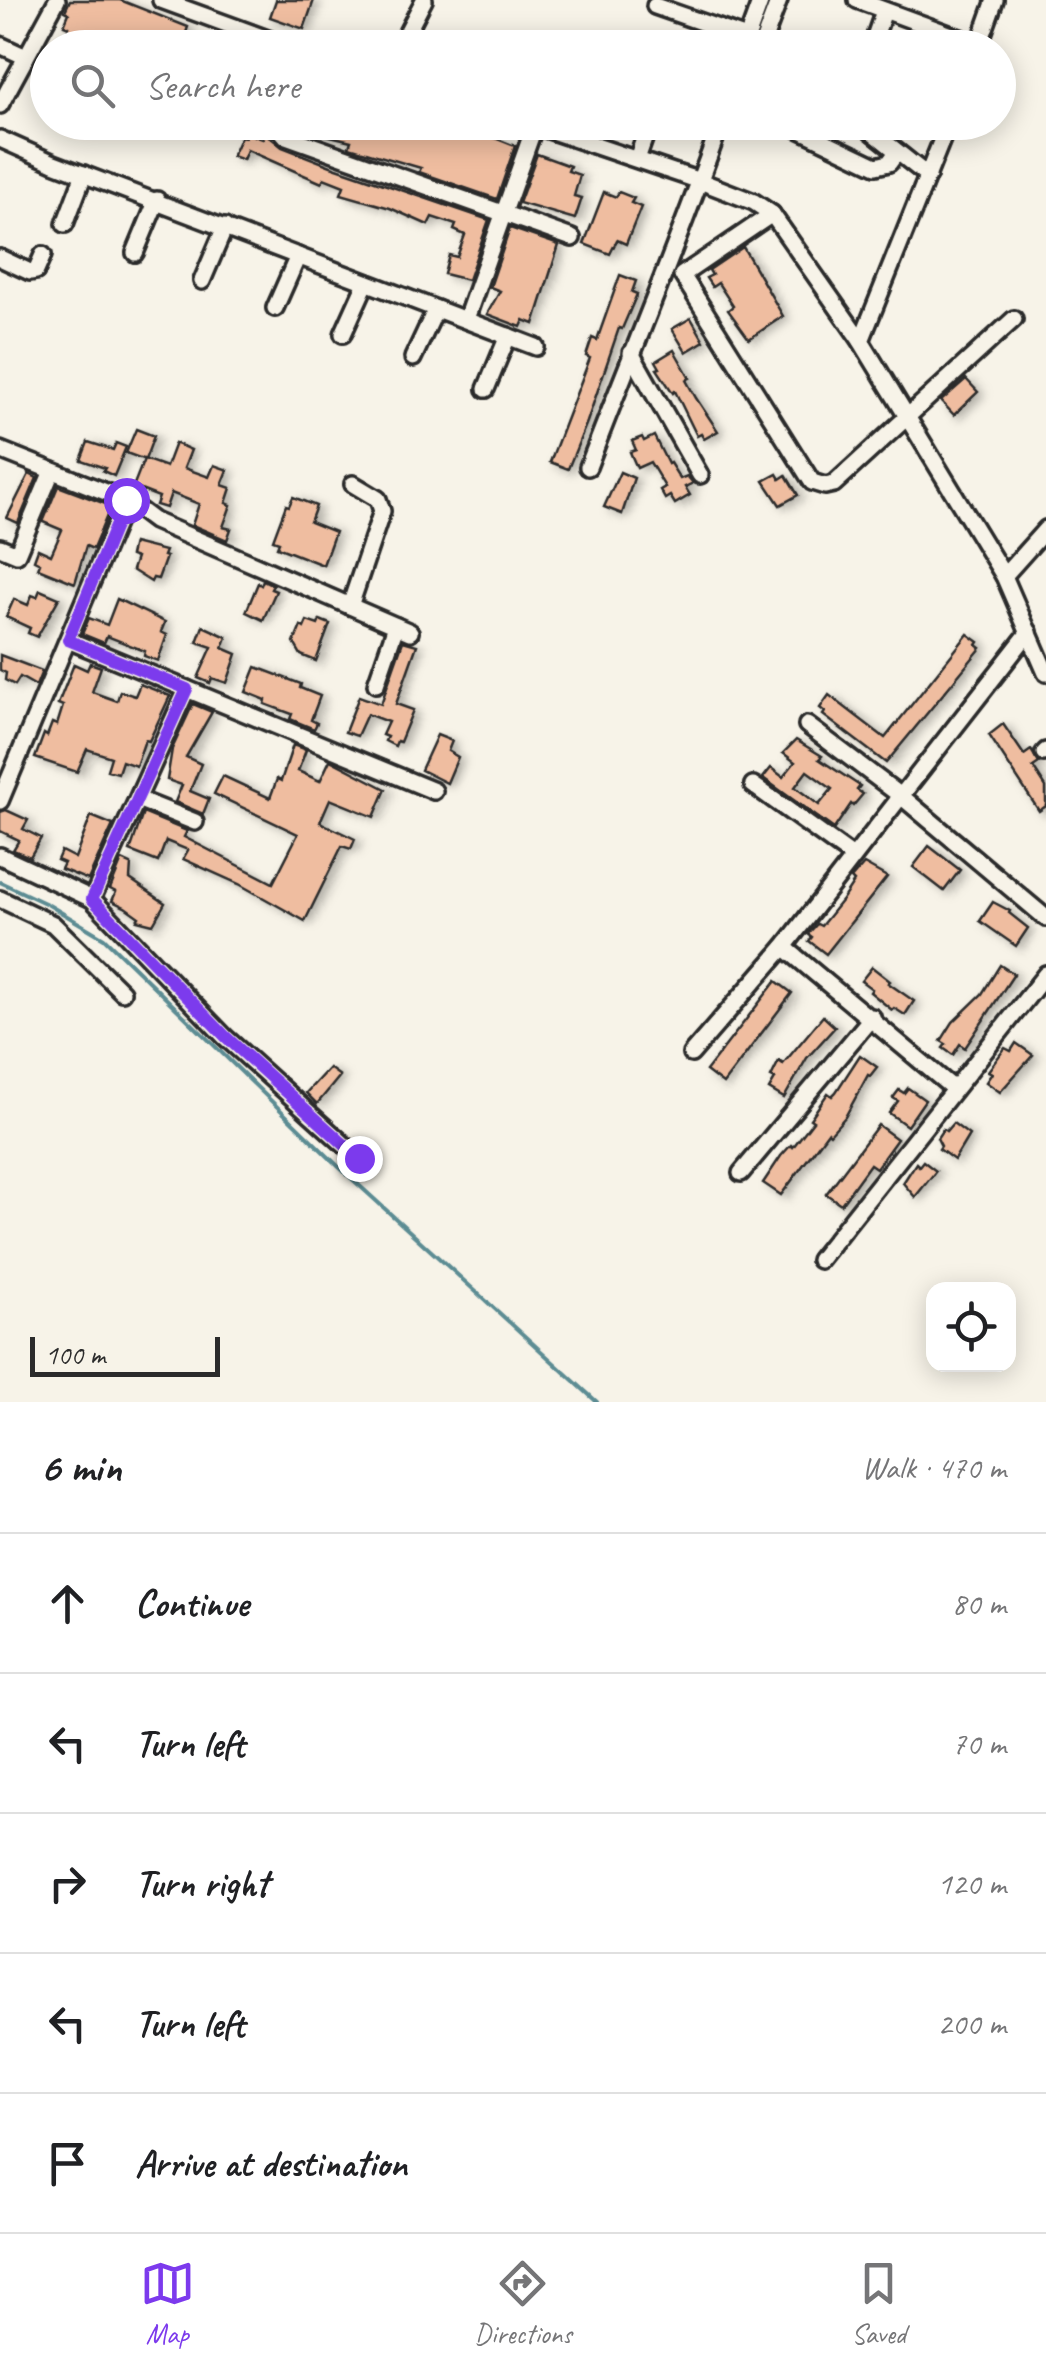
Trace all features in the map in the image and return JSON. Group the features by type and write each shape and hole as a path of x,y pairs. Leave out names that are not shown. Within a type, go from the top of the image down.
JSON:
{"street":[{"path":"41,30 57,0"},
{"path":"161,0 243,30"},
{"path":"408,30 424,0"},
{"path":"754,30 761,0"},
{"path":"760,30 780,0"},
{"path":"857,0 935,30"},
{"path":"984,30 995,0"},
{"path":"655,6 715,30"},
{"path":"877,30 884,11"},
{"path":"0,45 26,57"},
{"path":"0,105 30,50"},
{"path":"0,139 536,347"},
{"path":"297,140 572,238"},
{"path":"466,319 504,214 525,140"},
{"path":"578,140 700,180 754,202 772,214 861,342 1004,576 1046,672"},
{"path":"636,159 643,140"},
{"path":"588,467 631,354 674,274 714,140"},
{"path":"822,140 876,166 889,163 897,152"},
{"path":"882,140 928,176"},
{"path":"861,342 942,140"},
{"path":"65,224 84,174"},
{"path":"136,253 157,200"},
{"path":"674,274 772,214"},
{"path":"202,281 225,227"},
{"path":"0,258 36,272 43,256"},
{"path":"276,308 298,256"},
{"path":"674,274 812,482 825,486 834,484 1014,318"},
{"path":"343,334 366,282"},
{"path":"413,358 436,309"},
{"path":"486,388 508,336"},
{"path":"631,354 700,475"},
{"path":"0,450 126,500 154,521 403,629 376,684"},
{"path":"0,547 17,554 52,471"},
{"path":"350,606 382,511 378,499 353,484"},
{"path":"0,801 126,500"},
{"path":"1004,576 1046,529"},
{"path":"691,1054 784,947 1030,632"},
{"path":"68,640 434,791"},
{"path":"92,899 187,689"},
{"path":"806,726 901,796 1046,918"},
{"path":"753,785 854,857"},
{"path":"140,800 195,822"},
{"path":"0,856 92,899 226,1037 359,1158"},
{"path":"0,899 53,924 122,992"},
{"path":"784,947 954,1088"},
{"path":"819,1260 1046,974"},
{"path":"741,1173 872,1017"}],"building":[{"path":"70,0 120,0 188,27 68,30 64,25 69,13 65,11"},
{"path":"276,0 314,0 304,29 270,17"},
{"path":"239,140 274,140 331,166 489,220 468,280 444,274 449,255 457,257 465,235 454,230 456,225 432,217 428,225 390,208 341,194 344,186 324,178 322,183 247,150 243,160 232,156"},
{"path":"347,140 500,140 515,146 497,199 419,172 421,168 349,147 351,141"},
{"path":"537,154 570,166 568,171 580,175 574,196 582,198 575,219 519,203"},
{"path":"604,192 634,198 631,203 641,207 626,244 617,240 610,254 584,244"},
{"path":"510,228 559,245 534,324 524,320 521,327 487,314 500,291 490,287"},
{"path":"743,247 783,316 749,339 728,310 733,306 718,283 712,287 706,278 712,275 709,270"},
{"path":"620,275 636,281 632,292 637,294 622,329 619,328 568,469 550,462 590,358 586,356 592,338 597,340"},
{"path":"691,318 704,341 686,352 672,329"},
{"path":"674,350 690,378 686,380 718,431 704,439 701,434 697,436 675,391 657,369 660,368 656,361"},
{"path":"966,379 978,392 954,415 941,401"},
{"path":"136,429 154,436 145,460 126,453"},
{"path":"654,436 680,479 687,476 693,483 685,487 690,495 675,504 670,496 665,499 660,490 665,487 650,462 637,468 630,452 636,450 632,441"},
{"path":"88,442 113,450 116,443 126,447 114,476 103,471 105,468 81,460"},
{"path":"175,443 191,450 184,468 209,477 214,465 228,470 222,485 231,488 226,503 231,505 223,527 231,529 227,540 192,525 199,504 171,493 166,508 156,505 159,497 133,487 144,459 166,467"},
{"path":"620,472 634,478 622,514 604,507"},
{"path":"29,474 37,478 18,523 7,518"},
{"path":"777,474 780,479 786,475 798,495 780,505 764,481"},
{"path":"58,486 111,506 93,549 86,546 75,583 38,568 40,563 34,560 38,549 51,555 62,530 43,522"},
{"path":"293,497 316,506 310,522 335,532 323,565 277,547 279,542 273,540"},
{"path":"133,543 165,551 158,579 151,582 132,570 136,558 130,556"},
{"path":"263,580 276,591 263,620 246,612 258,583 261,585"},
{"path":"40,590 59,598 37,637 28,633 30,628 6,617 14,599 28,605 32,595 37,597"},
{"path":"117,599 165,622 161,632 167,635 158,661 144,656 145,651 107,636 104,643 82,634 89,618 107,625"},
{"path":"320,620 330,624 316,661 301,655 294,643 301,626 304,628 307,621 318,625"},
{"path":"203,626 227,637 223,648 237,654 227,683 198,678 212,647 197,642"},
{"path":"968,634 981,648 886,763 823,715 825,712 820,708 829,695 885,738"},
{"path":"403,641 417,645 396,704 413,710 400,742 395,746 385,741 387,737 382,735 388,722 367,714 357,736 345,732 359,696 381,704"},
{"path":"0,655 42,671 36,686 20,677 15,685 5,680"},
{"path":"90,663 101,667 92,692 117,701 120,691 135,696 140,684 170,696 149,741 145,740 136,766 122,761 118,773 107,770 111,757 87,749 77,772 35,758 44,734 47,736 52,723 57,725 63,706 58,704 74,664 87,670"},
{"path":"256,667 301,684 300,688 320,696 311,720 317,723 314,729 246,692"},
{"path":"193,704 212,712 186,757 201,764 190,791 209,799 203,814 175,802 182,785 167,780 172,749"},
{"path":"1003,724 1024,755 1031,750 1039,763 1033,767 1046,787 1046,806 1039,811 989,735"},
{"path":"437,735 452,741 448,751 458,757 447,783 421,770"},
{"path":"796,740 860,786 857,790 863,794 834,829 763,778 771,768 783,777 795,762 783,753","holes":["807,771 832,789 819,805 795,787"]},
{"path":"293,745 306,750 298,771 320,781 330,760 386,789 374,817 330,799 320,822 355,839 351,849 342,846 305,921 239,884 183,859 188,850 166,841 158,862 130,851 143,813 187,831 184,837 273,883 298,834 214,794 223,776 270,798 277,779 281,781"},
{"path":"6,810 28,820 23,829 41,838 30,857 13,850 19,840 0,831 0,812"},
{"path":"91,816 113,825 88,880 61,869 64,863 57,860 61,851 75,858"},
{"path":"929,846 960,870 944,891 913,867"},
{"path":"122,860 131,864 130,879 165,903 153,924 137,920 139,917 112,901 116,892 110,889"},
{"path":"864,864 887,877 826,954 809,941 812,937 808,934 817,924 821,926 842,900 854,882 851,879"},
{"path":"993,902 1028,928 1016,946 980,921"},
{"path":"1000,965 1014,974 965,1048 960,1044 953,1055 943,1048 946,1044 941,1041 953,1022 982,994"},
{"path":"872,967 914,1001 905,1015 892,1010 861,981"},
{"path":"776,981 792,993 723,1084 706,1071"},
{"path":"823,1016 835,1027 807,1058 784,1098 769,1089 779,1061 783,1064"},
{"path":"1016,1043 1033,1055 1000,1092 986,1082 992,1073 988,1071 1005,1048 1011,1051"},
{"path":"860,1055 877,1067 868,1075 845,1117 828,1132 781,1195 763,1183 813,1121 810,1119 828,1093 832,1096 836,1092"},
{"path":"329,1068 340,1076 317,1104 306,1093"},
{"path":"908,1088 925,1100 907,1126 889,1113 898,1101 893,1098 899,1090 904,1093"},
{"path":"953,1123 969,1135 954,1160 939,1149 937,1138"},
{"path":"878,1125 897,1139 876,1168 870,1164 841,1204 826,1194"},
{"path":"923,1161 936,1171 915,1197 903,1183 916,1163 919,1166"}],"waterway":[{"path":"0,882 104,938 339,1167 597,1402"}],"route":[{"path":"126,500 68,640 187,689 92,899 226,1037 359,1158"}]}
